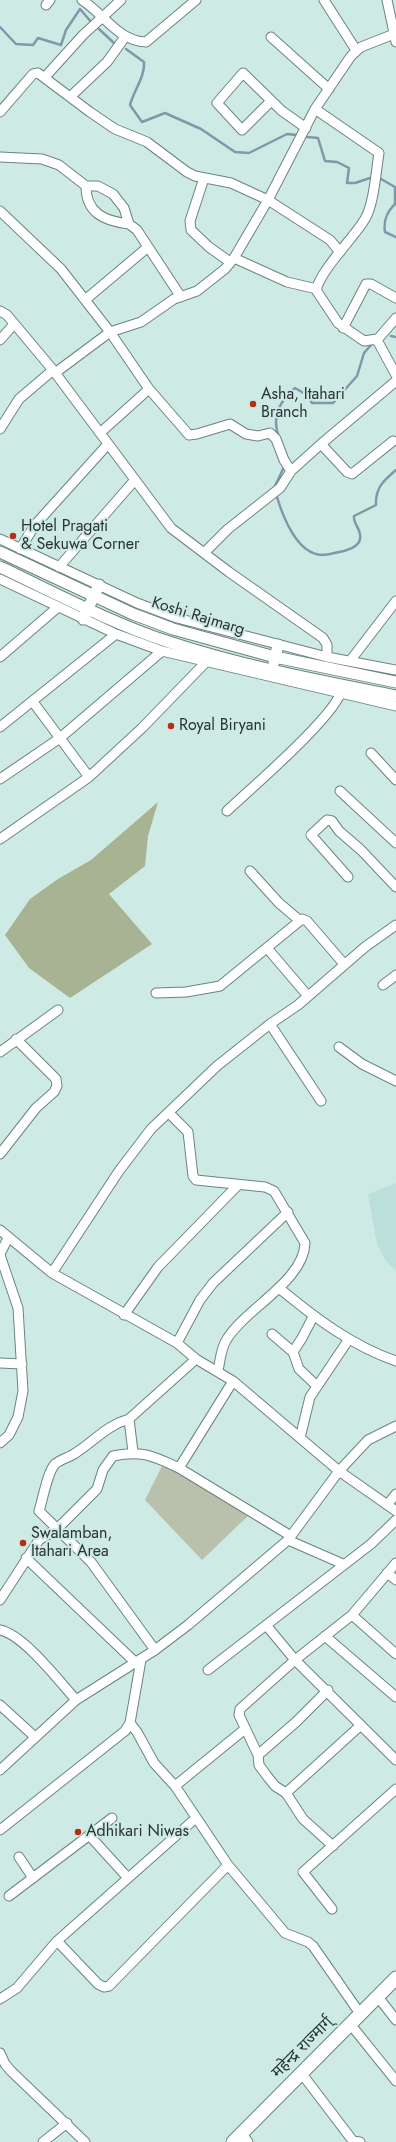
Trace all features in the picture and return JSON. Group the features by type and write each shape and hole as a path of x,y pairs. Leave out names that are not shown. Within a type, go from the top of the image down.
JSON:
{"highway":[{"name":"महेन्द्र राज्मार्ग्","path":"241,2139 396,1978"}],"main road":[{"name":"Koshi Rajmarg","path":"0,552 94,596 173,629 275,656 396,682"},
{"name":"Koshi Rajmarg","path":"0,567 88,608 169,642 271,673 342,689 396,696"},
{"path":"83,619 99,585"},
{"path":"271,673 278,645"}],"street":[{"path":"82,0 96,9 103,18 126,37 140,42 150,40 196,0"},
{"path":"45,77 83,35 121,0"},
{"path":"324,0 356,50"},
{"path":"0,429 19,399 54,371 110,332 141,322 174,299 197,291 232,260 268,200 315,109 356,50 395,38 387,0"},
{"path":"70,97 107,62 126,37"},
{"path":"271,37 329,89"},
{"path":"0,112 33,74 38,73 115,129 148,142 187,172 204,178 231,183 268,200 330,240 340,252"},
{"path":"271,101 242,130 217,103 243,73 271,101 306,128"},
{"path":"315,109 379,153 375,187 366,218 340,252 317,288 317,292 343,328 364,341 377,339 396,318"},
{"path":"0,157 51,162 59,166 86,186 98,186 112,194 124,208 129,224"},
{"path":"204,178 190,221 191,230 209,247 232,260 287,282 317,288"},
{"path":"86,186 86,199 94,210 103,218 129,224 137,230 181,296"},
{"path":"0,212 61,268 110,332 149,389 187,434 197,434 230,424 246,434 258,436 270,433 279,444 288,466"},
{"path":"85,300 148,247"},
{"path":"343,328 366,284 371,284 396,298"},
{"path":"0,311 7,315 54,371 170,528 323,638 327,645 327,657"},
{"path":"0,340 14,324"},
{"path":"377,339 396,375"},
{"path":"204,553 228,529 280,488 288,466 321,444 396,381"},
{"path":"100,433 149,389"},
{"path":"321,444 347,472 352,474 392,441"},
{"path":"20,549 35,525 108,444"},
{"path":"59,567 134,481"},
{"path":"0,539 99,585 177,618 327,657 396,670"},
{"path":"0,579 116,634 162,651 206,662 271,673"},
{"path":"350,661 395,603"},
{"path":"0,657 58,607"},
{"path":"0,727 116,634"},
{"path":"0,779 60,738 162,651"},
{"path":"0,839 90,777 142,728 206,662"},
{"path":"227,811 289,753 329,711 342,689 396,706"},
{"path":"32,702 90,777"},
{"path":"371,753 396,780"},
{"path":"340,791 396,843"},
{"path":"348,877 311,835 327,820 332,821 339,831 361,850 396,887"},
{"path":"250,871 279,903 299,920 308,921 344,964"},
{"path":"156,993 186,992 220,986 299,920"},
{"path":"52,1273 80,1229 139,1143 217,1066 308,996 365,947 396,926"},
{"path":"267,948 308,996"},
{"path":"383,985 396,975"},
{"path":"0,1052 58,1010"},
{"path":"270,1024 321,1101"},
{"path":"0,1154 36,1108 54,1092 57,1086 56,1079 16,1039"},
{"path":"339,1047 362,1064 396,1081"},
{"path":"169,1113 188,1132 193,1176 196,1180 265,1187 274,1191 288,1212 305,1243 305,1252 302,1261 279,1288 238,1324 226,1340 218,1371"},
{"path":"124,1315 158,1268 238,1185"},
{"path":"177,1343 200,1300 213,1283 288,1212"},
{"path":"0,1230 52,1273 124,1315 177,1343 196,1359 233,1381 339,1471 396,1511"},
{"path":"0,1443 9,1435 18,1417 23,1391 18,1308 0,1254 8,1238"},
{"path":"279,1288 313,1317 349,1339 396,1361"},
{"path":"293,1352 313,1317"},
{"path":"272,1334 293,1352 299,1369 317,1386"},
{"path":"300,1438 310,1397 349,1339"},
{"path":"155,1650 91,1562 39,1511 49,1478 56,1464 77,1452 97,1435 119,1422 129,1419 196,1359"},
{"path":"0,1363 22,1364"},
{"path":"179,1468 233,1381"},
{"path":"129,1419 133,1452"},
{"path":"0,1770 76,1700 139,1662 155,1650 188,1625 290,1538 339,1471 368,1440 396,1426"},
{"path":"0,1600 39,1540 57,1529 97,1489 103,1470 113,1456 133,1452 160,1459 179,1468 290,1538 343,1564"},
{"path":"387,1505 396,1494"},
{"path":"208,1670 370,1544 396,1520"},
{"path":"26,1558 139,1662"},
{"path":"333,1846 303,1818 286,1793 275,1786 266,1776 259,1765 258,1755 239,1715 240,1709 296,1660 352,1615 396,1564"},
{"path":"387,1573 396,1580"},
{"path":"352,1615 396,1654"},
{"path":"266,1625 296,1660 328,1690 396,1760"},
{"path":"0,1630 8,1632 21,1641 76,1700"},
{"path":"325,1636 396,1698"},
{"path":"0,1830 125,1731 130,1723 139,1662"},
{"path":"258,1755 296,1722 328,1690"},
{"path":"0,1705 35,1737"},
{"path":"130,1723 137,1732 154,1763 175,1786 228,1865 285,1933 308,1942 313,1946 361,2015"},
{"path":"286,1793 361,1725"},
{"path":"175,1786 245,1729"},
{"path":"332,1909 302,1872 396,1789"},
{"path":"9,1896 112,1818"},
{"path":"0,1999 17,1988 57,1941 196,1818"},
{"path":"89,1836 128,1878"},
{"path":"19,1857 33,1878"},
{"path":"57,1941 98,1984 104,1987 109,1986 228,1865"},
{"path":"378,1997 396,2020"},
{"path":"351,2025 396,2082"},
{"path":"0,2053 5,2064 11,2071 67,2123 85,2142"},
{"path":"302,2074 355,2142"},
{"path":"43,2142 67,2123"}],"shaded area":[{"path":"396,1183 396,1271 385,1260 377,1244 368,1194"}],"green space":[{"path":"158,802 148,836 145,866 109,894 152,944 70,998 29,968 5,935 30,899 58,879 91,860"},
{"path":"163,1464 250,1514 202,1560 145,1500"}],"waterway":[{"path":"0,27 16,44 33,45 38,38 61,45 66,30 80,9 92,23"},
{"path":"99,29 115,44"},
{"path":"126,49 144,62 143,73 130,105 142,122 165,113 201,129 235,152 249,153 287,134 297,135"},
{"path":"307,137 318,138 325,161 337,162 349,168 347,183 355,183 370,178"},
{"path":"381,179 395,187 395,204 386,216 385,232 396,237"},
{"path":"391,336 396,337"},
{"path":"279,437 276,423 277,416 278,410 285,398 295,388 307,395 312,403 333,403 357,376 364,353 371,345"},
{"path":"274,488 285,465"},
{"path":"277,497 287,524 298,541 313,553 327,555 344,551 356,545 360,539 360,533 354,516 376,505 377,494 381,485 396,470"}],"place":[{"name":"Asha, Itahari Branch","path":"253,404"},
{"name":"Hotel Pragati & Sekuwa Corner","path":"13,536"},
{"name":"Royal Biryani","path":"171,726"},
{"name":"Swalamban, Itahari Area","path":"23,1543"},
{"name":"Adhikari Niwas","path":"78,1832"}]}
